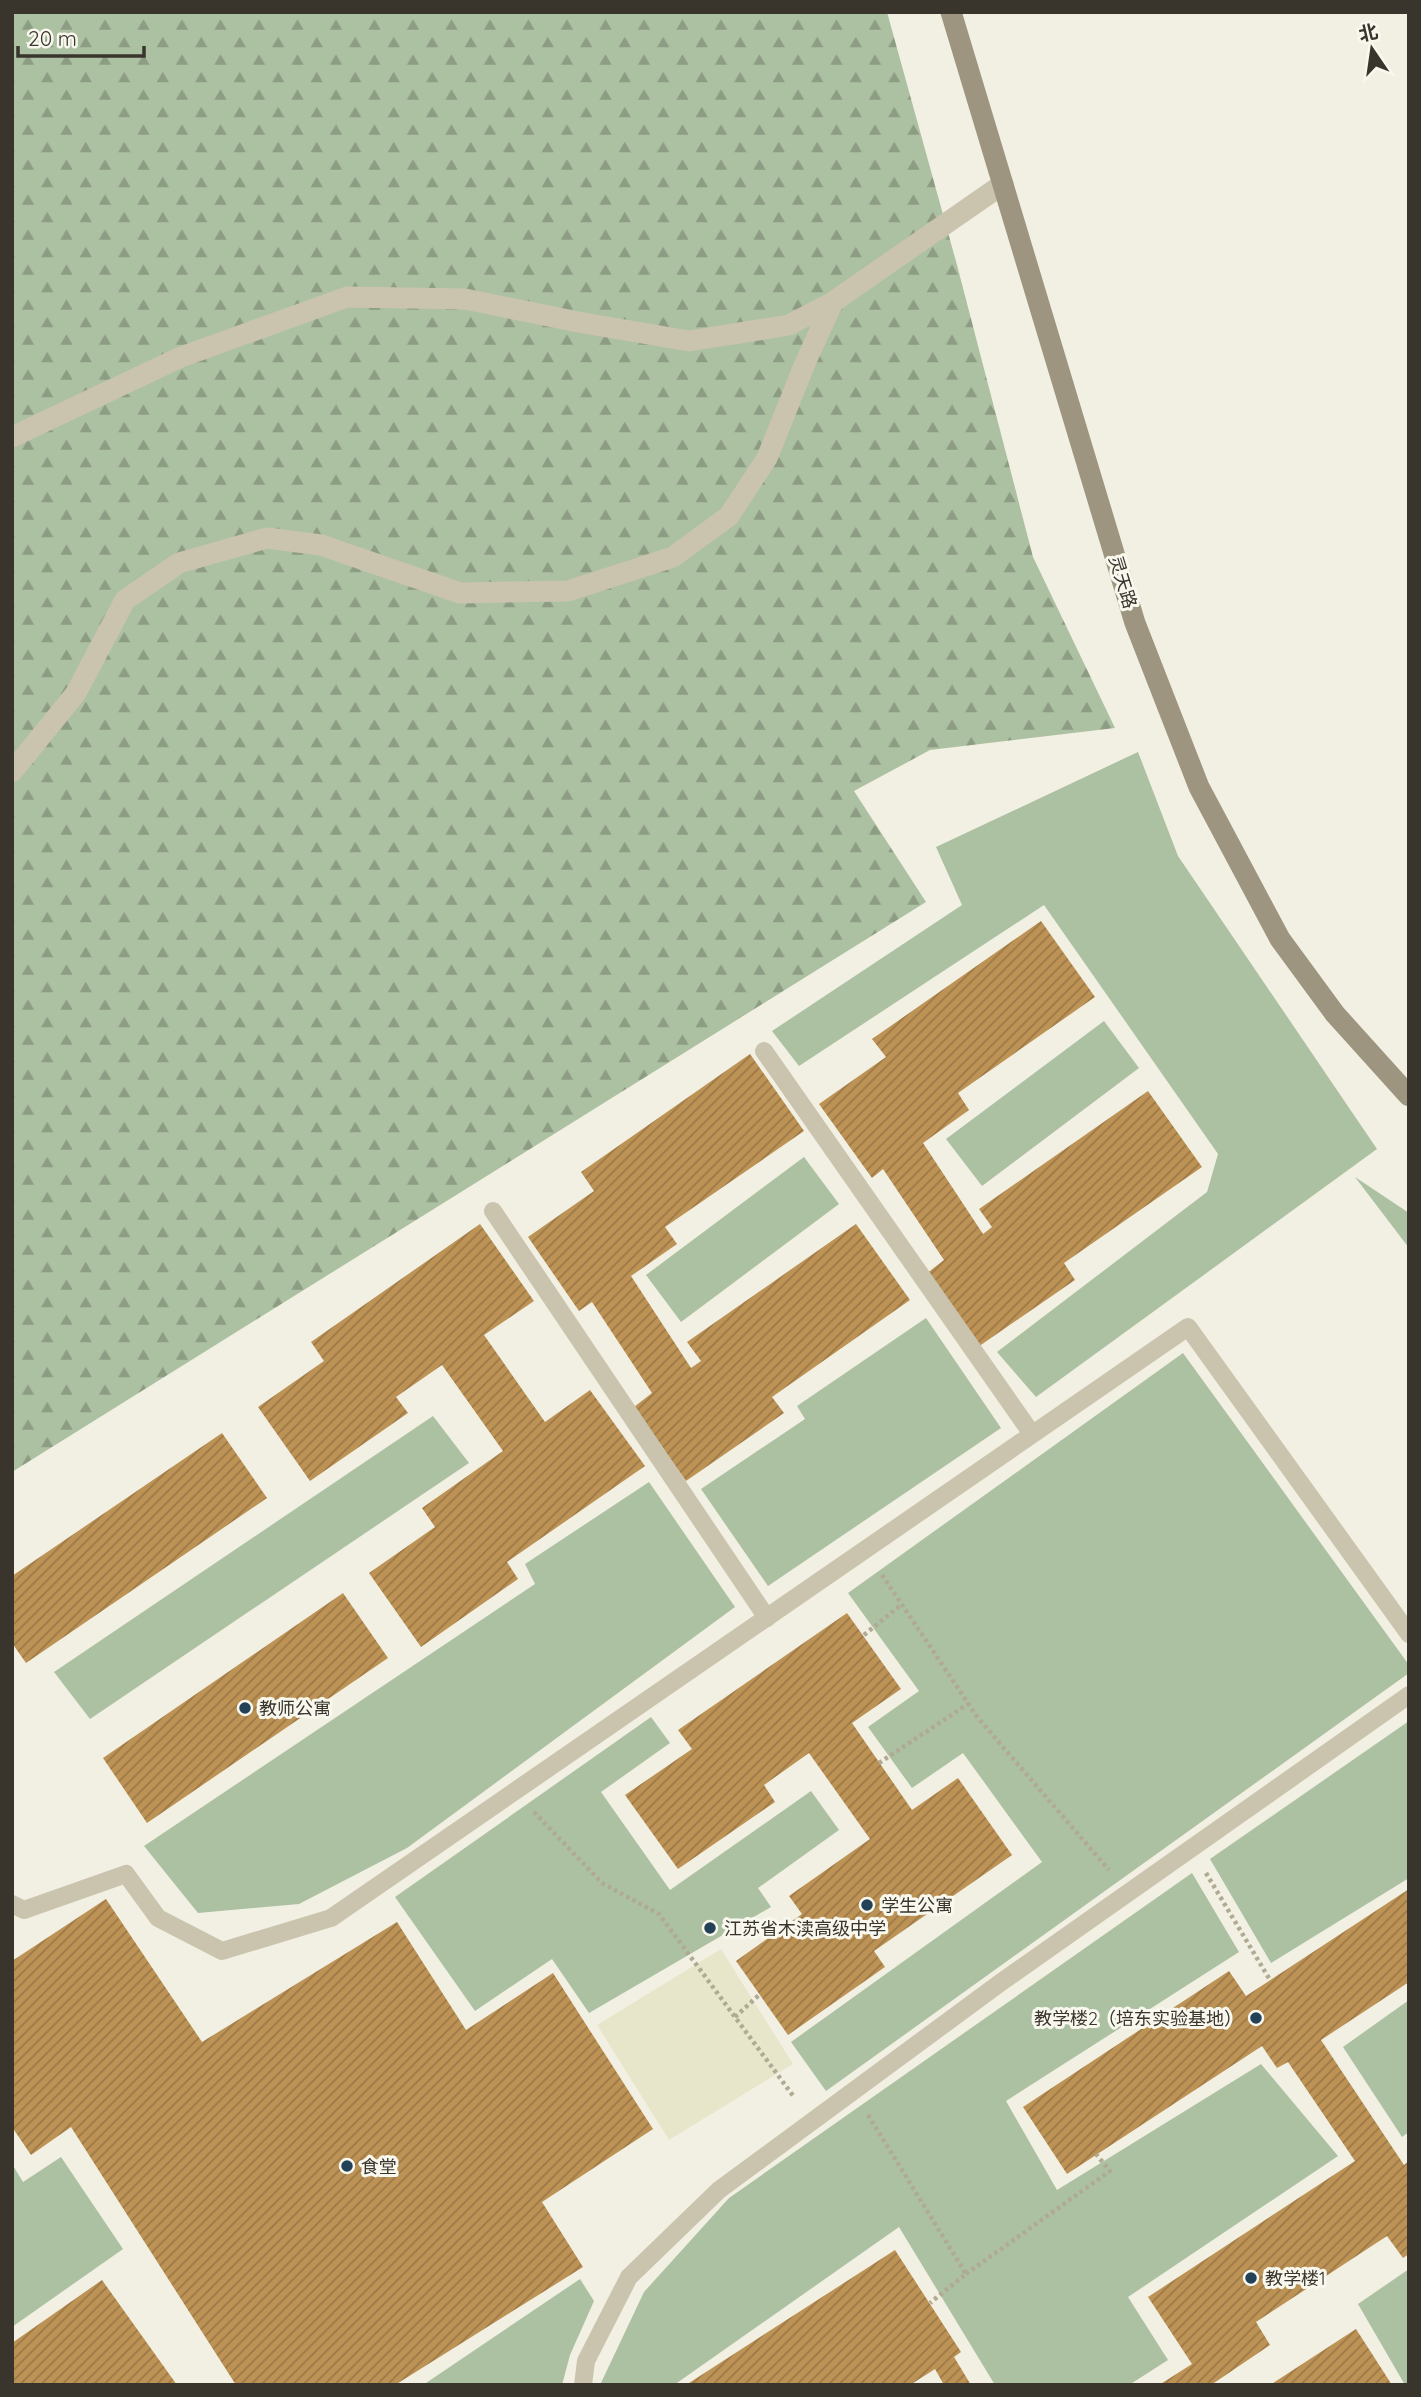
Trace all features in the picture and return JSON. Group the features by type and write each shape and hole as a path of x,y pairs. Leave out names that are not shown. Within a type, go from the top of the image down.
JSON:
{"street":[{"name":"灵天路","path":"951,12 1135,623 1199,787 1280,939 1335,1014 1409,1096"},
{"path":"12,437 180,357 347,297 465,299 689,341 789,326 833,302 1003,184"},
{"path":"12,772 76,693 125,600 179,563 267,538 321,545 460,593 474,593 568,591 673,557 729,516 767,458 833,302"}],"lane":[{"path":"764,1051 1032,1434"},
{"path":"493,1211 766,1618"},
{"path":"12,1904 24,1910 126,1874 159,1918 222,1951 331,1918 1188,1326 1409,1634"},
{"path":"583,2385 586,2361 629,2277 719,2190 1128,1892 1409,1695"}],"path":[{"path":"865,1549 968,1704 1128,1892"},
{"path":"864,1635 902,1604"},
{"path":"879,1763 968,1704"},
{"path":"514,1791 602,1883 659,1914 812,2121"},
{"path":"1191,1848 1270,1980"},
{"path":"735,2017 759,1995"},
{"path":"853,2091 967,2274"},
{"path":"930,2303 1110,2171 1096,2154"}],"green space":[{"path":"12,12 887,12 957,265 1033,557 1115,728 930,750 854,791 926,902 12,1472"},
{"path":"1138,752 1178,856 1377,1149 1036,1397 997,1352 1207,1192 1218,1154 1044,905 799,1066 772,1031 962,905 936,847"},
{"path":"1104,1021 1139,1068 982,1186 946,1139"},
{"path":"804,1157 839,1204 681,1322 646,1275"},
{"path":"1355,1177 1409,1213 1409,1248"},
{"path":"926,1318 1001,1428 768,1586 701,1489 805,1419 797,1406"},
{"path":"1183,1353 1409,1665 1409,1673 826,2091 791,2042 1042,1862 963,1753 912,1788 868,1727 919,1691 848,1593"},
{"path":"433,1416 469,1463 90,1719 54,1672"},
{"path":"649,1482 735,1607 407,1848 299,1904 198,1913 144,1846 535,1584 525,1564"},
{"path":"651,1717 670,1743 601,1792 670,1890 811,1791 839,1830 758,1888 771,1907 589,2013 552,1959 475,2011 395,1897"},
{"path":"1409,1721 1409,1878 1271,1963 1210,1859"},
{"path":"1192,1873 1239,1952 1006,2101 1057,2190 1261,2064 1338,2156 1128,2297 1168,2360 1129,2385 995,2385 899,2227 674,2385 600,2385 644,2292 729,2198"},
{"path":"1409,2000 1409,2132 1402,2137 1343,2047"},
{"path":"61,2157 123,2249 12,2327 12,2164 23,2182"},
{"path":"1409,2269 1409,2385 1405,2385 1358,2304"},
{"path":"580,2279 594,2301 570,2355 562,2385 423,2385"}],"shaded area":[{"path":"721,1949 793,2064 669,2140 597,2025"}],"building":[{"path":"1041,921 1095,997 958,1093 969,1110 923,1143 983,1234 992,1227 979,1209 1148,1091 1202,1167 1064,1263 1075,1280 978,1347 926,1274 944,1260 883,1169 872,1178 819,1104 886,1057 872,1039"},
{"path":"750,1054 804,1131 665,1227 677,1244 631,1276 691,1368 701,1361 687,1342 856,1224 910,1300 772,1397 784,1413 686,1481 634,1407 652,1393 592,1302 579,1311 528,1237 594,1191 581,1172"},
{"path":"480,1224 534,1301 484,1335 545,1422 590,1390 645,1466 507,1562 518,1579 421,1647 369,1573 435,1527 422,1508 503,1451 442,1365 396,1397 408,1413 310,1481 258,1407 324,1361 311,1342"},
{"path":"222,1433 267,1498 26,1663 12,1643 12,1576"},
{"name":"教师公寓","path":"343,1593 388,1658 147,1823 103,1758"},
{"path":"847,1613 901,1689 852,1723 912,1810 958,1778 1012,1855 874,1951 885,1967 788,2035 736,1961 802,1914 789,1896 870,1839 809,1753 764,1785 775,1802 678,1869 625,1795 692,1749 678,1730"},
{"path":"1409,1889 1409,1982 1321,2040 1404,2165 1409,2161 1409,2254 1403,2258 1387,2236 1256,2322 1270,2345 1211,2385 1159,2385 1192,2364 1148,2297 1355,2161 1288,2062 1277,2068 1262,2046 1067,2174 1023,2107 1229,1971 1246,1996"},
{"name":"食堂","path":"106,1899 202,2042 397,1922 466,2030 553,1973 653,2129 542,2202 583,2267 395,2385 236,2385 71,2127 31,2155 12,2127 12,1961"},
{"path":"895,2250 961,2352 954,2357 971,2385 944,2385 935,2369 910,2385 690,2385 689,2383"},
{"path":"102,2280 177,2385 12,2385 12,2343"},
{"path":"1356,2329 1392,2385 1270,2385"}],"place":[{"name":"教师公寓","path":"245,1708"},
{"name":"学生公寓","path":"867,1905"},
{"name":"江苏省木渎高级中学","path":"710,1928"},
{"name":"教学楼2（培东实验基地）","path":"1256,2018"},
{"name":"食堂","path":"347,2166"},
{"name":"教学楼1","path":"1251,2278"}]}
